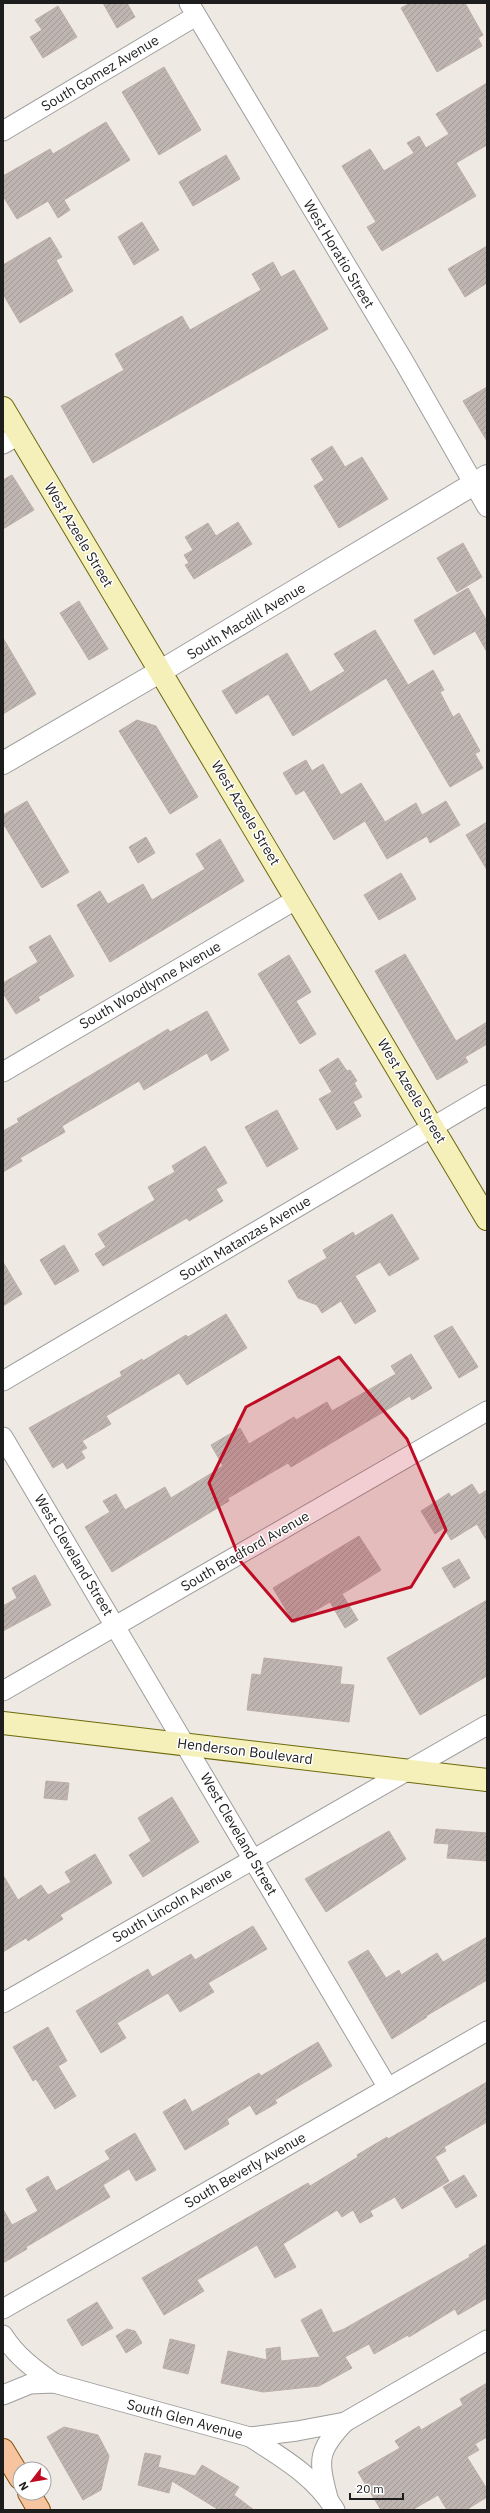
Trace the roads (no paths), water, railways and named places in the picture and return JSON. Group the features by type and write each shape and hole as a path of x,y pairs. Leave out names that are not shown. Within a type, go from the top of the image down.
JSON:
{"main road":[{"name":"West Azeele Street","path":"3,408 11,439 161,671 487,1219"},
{"name":"Henderson Boulevard","path":"3,1723 487,1780"},
{"path":"3,2450 12,2465"},
{"path":"34,2501 39,2510"}],"street":[{"name":"South Gomez Avenue","path":"3,130 193,9"},
{"name":"West Horatio Street","path":"193,9 399,354 480,480 487,507"},
{"name":"South Macdill Avenue","path":"3,763 161,671 480,480"},
{"name":"South Woodlynne Avenue","path":"3,1072 297,899"},
{"name":"South Matanzas Avenue","path":"3,1381 487,1095"},
{"name":"South Bradford Avenue","path":"3,1691 487,1411"},
{"name":"West Cleveland Street","path":"3,1437 186,1744 388,2088"},
{"name":"South Lincoln Avenue","path":"3,2004 253,1858 487,1725"},
{"name":"South Beverly Avenue","path":"3,2309 487,2031"},
{"name":"South Glen Avenue","path":"3,2335 11,2347 31,2367 54,2383"},
{"name":"South Glen Avenue","path":"3,2395 30,2384 54,2383 250,2437 297,2431 345,2422 487,2340"},
{"path":"332,2504 320,2470 323,2452 328,2440 345,2422"},
{"path":"250,2437 293,2465 332,2504"}]}
